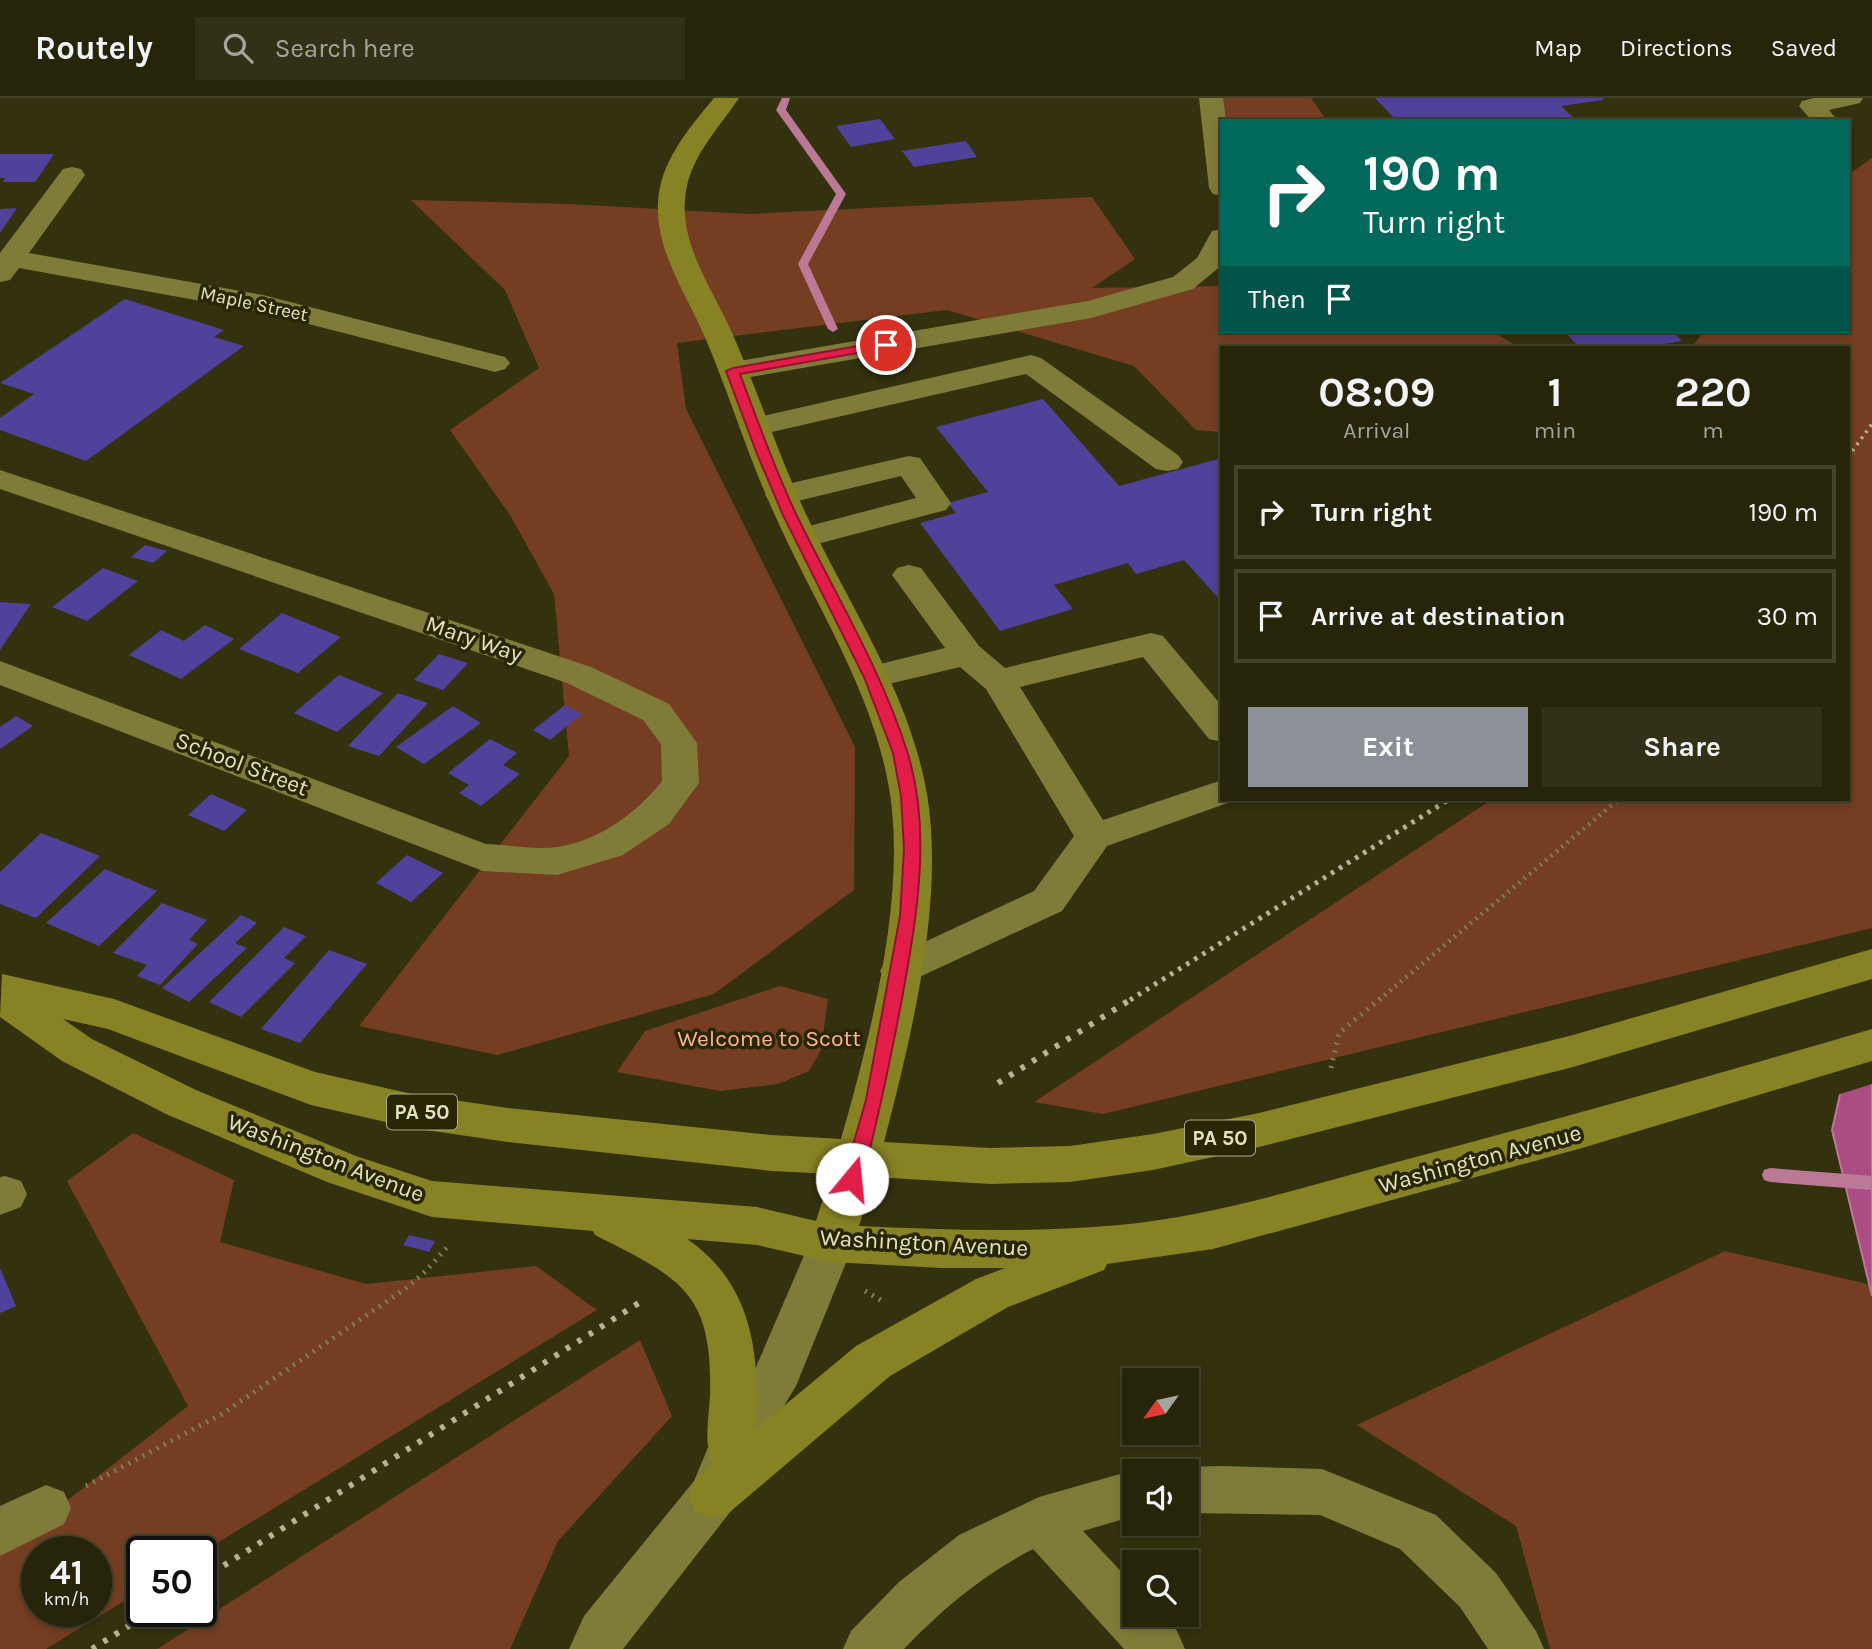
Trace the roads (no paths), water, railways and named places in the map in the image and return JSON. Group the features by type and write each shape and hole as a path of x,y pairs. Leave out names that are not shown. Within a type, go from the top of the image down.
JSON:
{"main road":[{"path":"727,98 684,156 672,190 670,206 679,245 733,371 781,495 872,677 900,753 909,796 912,849 908,916 900,971 875,1100 831,1243"},
{"name":"PA 50","path":"0,988 114,1015 311,1088 412,1111 605,1136 772,1153 990,1166 1070,1164 1153,1152 1259,1130 1573,1051 1872,964"},
{"name":"Washington Avenue","path":"0,996 89,1056 181,1102 342,1170 432,1199 757,1226 831,1243 942,1249 1027,1250 1119,1244 1213,1230 1582,1131 1872,1045"},
{"path":"586,1211 666,1249 698,1273 714,1292 732,1340 736,1381 731,1449"},
{"path":"713,1495 830,1396 895,1348 992,1293 1119,1244"}],"street":[{"path":"1211,98 1220,172"},
{"path":"1824,119 1811,106 1851,98"},
{"path":"5,266 72,175"},
{"path":"733,371 1091,309 1183,283 1209,263 1220,241"},
{"name":"Maple Street","path":"5,266 263,304 495,363"},
{"path":"754,427 1031,364 1167,462"},
{"path":"781,495 909,465 935,503 802,538"},
{"name":"Mary Way","path":"0,479 579,675 656,712 679,743 681,783 656,815 611,845 557,861 483,857"},
{"path":"909,575 967,654 999,681 1094,837"},
{"path":"999,681 1152,644 1220,728"},
{"path":"872,677 967,654"},
{"name":"School Street","path":"2,674 483,857"},
{"path":"900,971 1048,901 1094,837 1220,794"},
{"path":"595,1649 602,1634 713,1495 731,1449 772,1386 831,1243"},
{"path":"1199,1490 1322,1492 1418,1532 1478,1590 1518,1649"},
{"path":"869,1649 917,1599 977,1552 1040,1520 1122,1496"},
{"path":"0,1532 46,1508"},
{"path":"1040,1520 1158,1649"}],"waterway":[{"path":"786,98 781,110 841,194 803,264 833,329"},
{"path":"1770,1175 1872,1183"}],"railway":[{"path":"1850,454 1872,424"},
{"path":"1130,1000 1446,801"},
{"path":"998,1083 1133,998"},
{"path":"217,1570 642,1301"},
{"path":"92,1649 127,1627"}],"park label":[{"name":"Welcome to Scott","path":"769,1038"}]}
